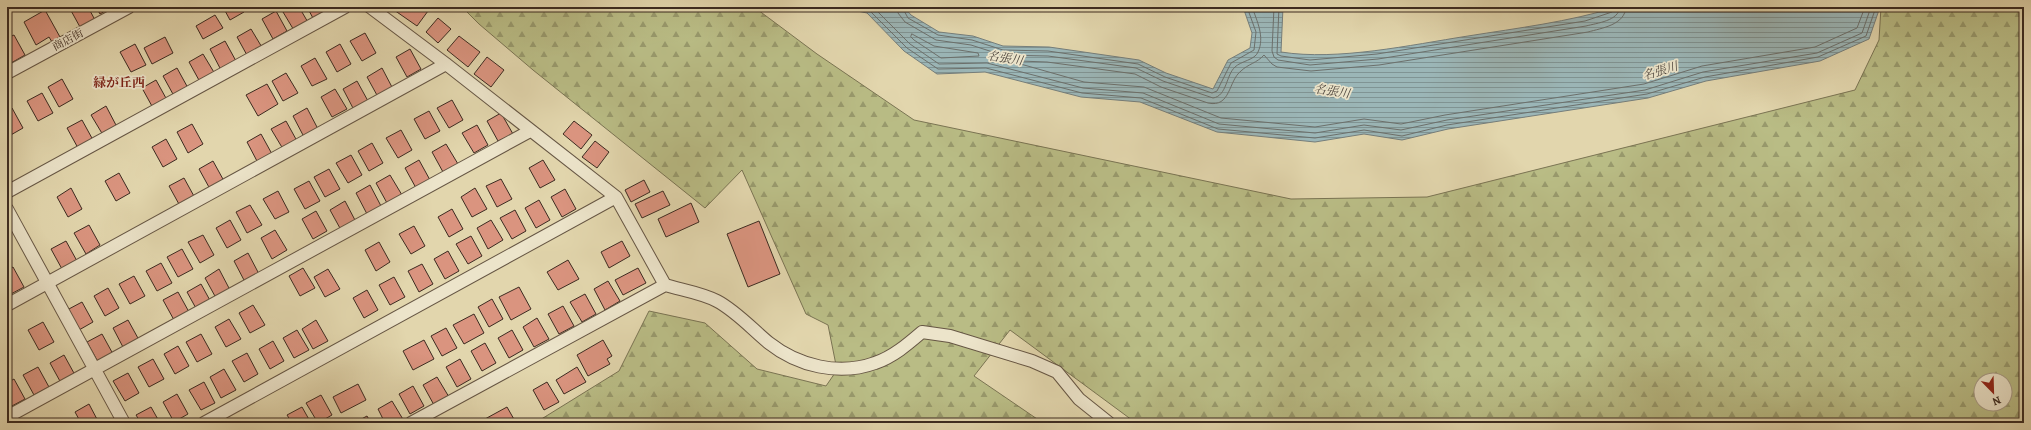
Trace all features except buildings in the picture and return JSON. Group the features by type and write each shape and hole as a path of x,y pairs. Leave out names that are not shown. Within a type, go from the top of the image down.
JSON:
{"street":[{"name":"商店街","path":"7,73 129,7"},
{"path":"7,192 345,7"},
{"path":"370,7 446,64 616,197 665,285"},
{"path":"7,305 446,64"},
{"path":"7,417 530,131"},
{"path":"204,423 616,197"},
{"path":"7,209 124,423"},
{"path":"411,423 665,285 717,300 780,351 796,359 825,368 858,368 875,363 907,346 922,332 950,336 1032,361 1057,372 1079,399 1109,423"}],"green space":[{"path":"462,7 754,7 817,54 914,120 1291,199 1427,197 1855,90 1879,40 1881,7 2024,7 2024,423 1136,423 1010,330 974,376 1043,423 535,423 619,371 649,311 705,323 757,369 826,386 837,370 828,325 806,314 742,170 705,208 533,70 479,24"}],"water":[{"name":"名張川","path":"838,7 904,7 911,15 939,32 973,36 1003,46 1049,47 1139,60 1166,73 1213,89 1228,60 1250,48 1252,33 1243,7 1283,7 1281,52 1326,55 1374,51 1562,21 1617,7 1880,7 1869,39 1820,61 1706,81 1648,98 1448,129 1402,140 1364,134 1315,142 1217,132 1140,102 1081,97 985,72 937,74 904,51 867,13"}],"district":[{"name":"緑が丘西","path":"119,82"}]}
